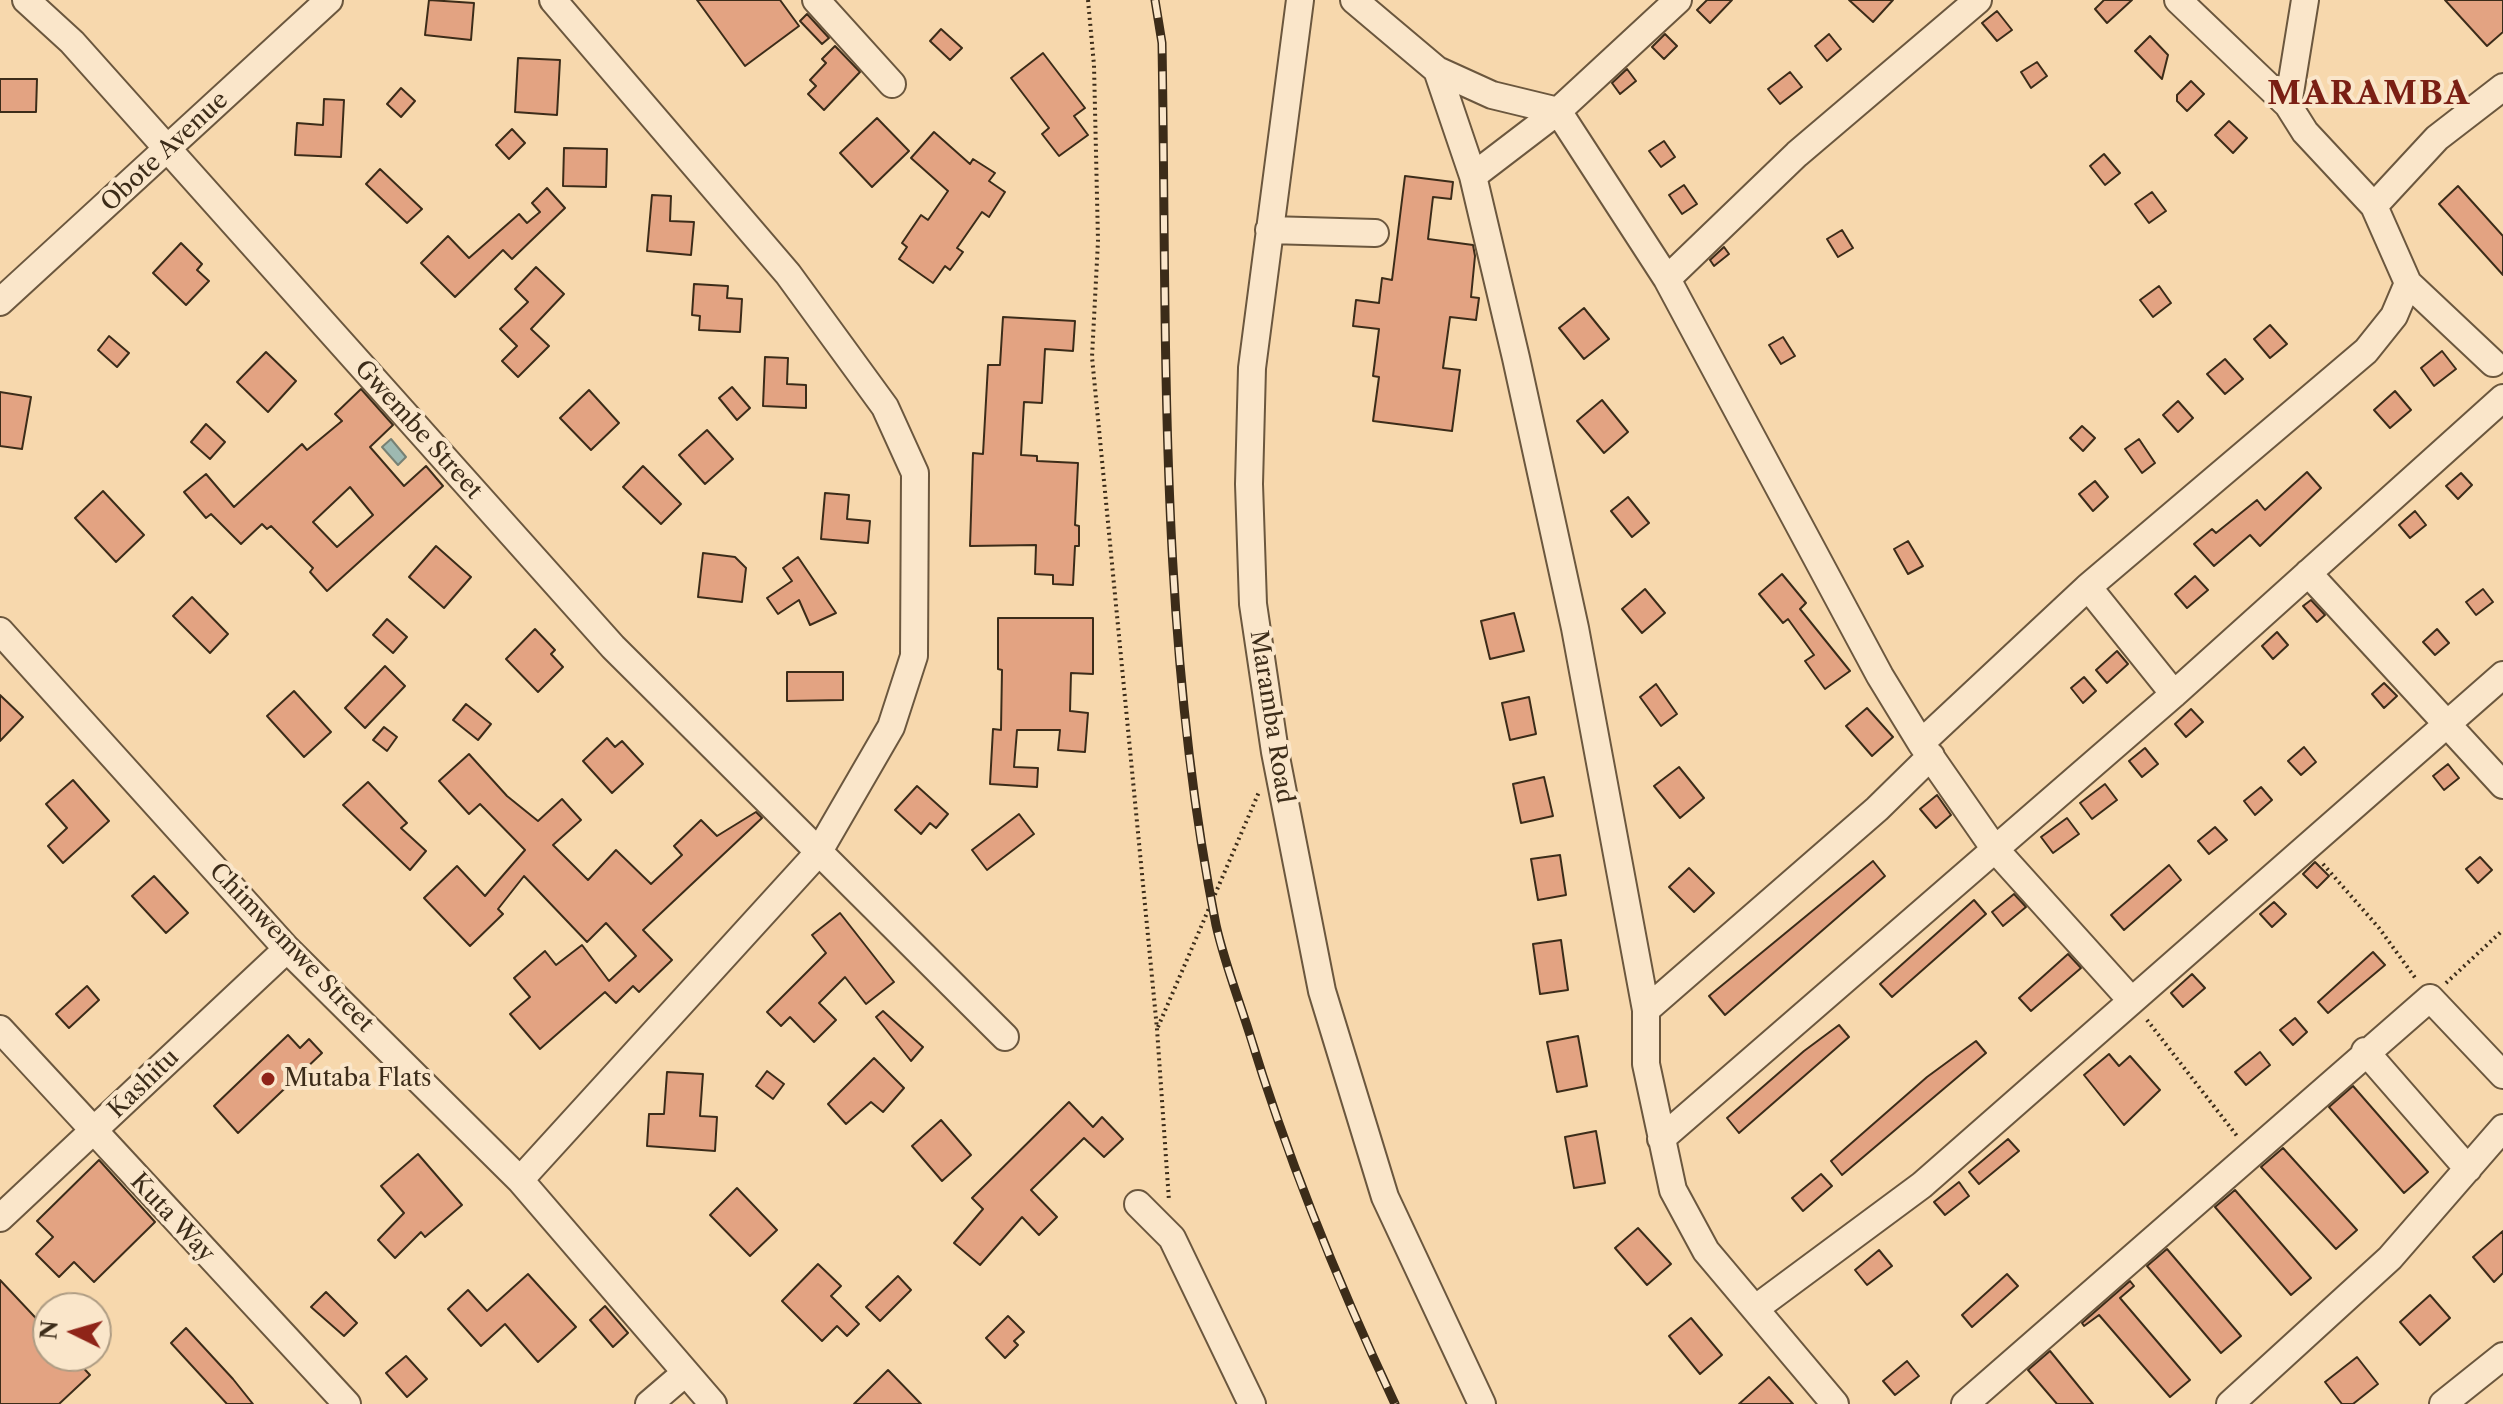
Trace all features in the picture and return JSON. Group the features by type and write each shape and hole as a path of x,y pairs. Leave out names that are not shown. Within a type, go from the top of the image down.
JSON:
{"street":[{"name":"Gwembe Street","path":"26,0 72,42 613,647 1005,1037"},
{"name":"Obote Avenue","path":"0,302 329,0"},
{"path":"520,1180 818,853 891,727 914,656 915,473 885,407 788,274 553,0"},
{"path":"816,0 892,84"},
{"name":"Maramba Road","path":"1300,0 1252,368 1249,484 1253,604 1275,752 1322,991 1385,1197 1482,1404"},
{"path":"1473,176 1558,111 1678,0"},
{"path":"1667,279 1797,154 1978,0"},
{"path":"2178,0 2288,105 2305,132 2374,206 2408,283 2500,365"},
{"path":"2288,105 2305,0"},
{"path":"1361,2 1437,70 1492,95 1558,111 1667,279 1880,676 1926,749 1994,848 2131,1000"},
{"path":"1437,70 1473,176 1575,628 1646,1010 1646,1064 1673,1190 1706,1251 1835,1404"},
{"path":"2374,206 2437,138 2503,87"},
{"path":"1269,230 1375,233"},
{"path":"1646,1010 1877,809 1926,749 2088,587 2366,351 2394,316 2408,283"},
{"path":"1661,1139 2174,694 2503,398"},
{"path":"2308,573 2503,785"},
{"path":"2088,587 2174,694"},
{"name":"Chimwemwe Street","path":"0,631 287,949 520,1180 713,1404"},
{"path":"1756,1308 1922,1185 2503,675"},
{"name":"Kashitu","path":"0,1218 287,949"},
{"path":"1965,1404 2365,1051 2430,998 2503,1075"},
{"name":"Kuta Way","path":"0,1029 347,1404"},
{"path":"2365,1051 2468,1169"},
{"path":"2230,1404 2390,1258 2503,1128"},
{"path":"1138,1204 1172,1238 1252,1404"},
{"path":"2443,1404 2503,1356"},
{"path":"649,1404 684,1374"}],"path":[{"path":"1088,0 1094,65 1098,241 1092,357 1157,1029 1172,1238"},
{"path":"1157,1029 1275,752"},
{"path":"2309,848 2379,928 2430,998 2503,930"},
{"path":"2131,1000 2251,1154"}],"water":[{"path":"391,439 406,457 398,465 382,447"}],"building":[{"path":"429,0 474,3 471,40 425,35"},
{"path":"697,0 780,0 799,26 745,66"},
{"path":"1707,0 1732,0 1710,23 1697,10"},
{"path":"1849,0 1893,0 1873,22"},
{"path":"2104,0 2132,0 2107,23 2095,9"},
{"path":"2445,0 2503,0 2503,32 2487,46"},
{"path":"1997,11 2012,30 1997,41 1982,23"},
{"path":"807,14 829,38 822,44 800,21"},
{"path":"941,29 962,48 950,60 930,41"},
{"path":"1665,34 1677,46 1664,59 1652,47"},
{"path":"1829,34 1841,49 1827,61 1815,46"},
{"path":"2150,36 2168,55 2162,79 2135,51"},
{"path":"835,46 860,72 824,110 808,94 816,86 810,80 826,63 822,59"},
{"path":"1043,53 1085,108 1074,116 1088,135 1059,156 1042,134 1049,128 1011,78"},
{"path":"518,58 560,60 557,115 515,112"},
{"path":"2037,62 2047,76 2031,88 2021,72"},
{"path":"1627,69 1636,81 1620,94 1612,83"},
{"path":"1790,72 1802,87 1780,104 1768,89"},
{"path":"0,79 37,79 36,112 0,112"},
{"path":"2191,81 2204,94 2187,111 2177,101 2177,95"},
{"path":"401,88 415,101 401,117 387,104"},
{"path":"324,99 344,100 341,157 295,155 297,123 323,125"},
{"path":"877,118 909,151 872,187 840,153"},
{"path":"2229,121 2247,138 2233,153 2215,135"},
{"path":"512,129 525,143 509,159 496,145"},
{"path":"934,132 970,164 973,159 995,173 989,181 1005,192 989,217 982,212 957,248 963,252 950,270 945,266 933,283 899,259 907,247 902,243 921,215 928,220 948,191 911,158"},
{"path":"1664,141 1675,157 1661,167 1649,151"},
{"path":"564,148 607,149 606,187 563,186"},
{"path":"2104,154 2120,173 2105,185 2090,166"},
{"path":"380,169 422,209 407,223 366,184"},
{"path":"1405,176 1453,182 1451,199 1433,197 1428,239 1473,245 1475,256 1471,297 1479,298 1476,320 1450,317 1443,368 1460,370 1452,431 1373,421 1379,377 1373,376 1379,329 1353,326 1356,300 1379,303 1382,278 1392,280"},
{"path":"1684,185 1697,204 1682,214 1669,195"},
{"path":"2458,186 2503,236 2503,275 2439,204"},
{"path":"547,188 565,208 512,259 503,250 455,297 421,263 448,236 469,258 519,214 527,223 540,212 532,203"},
{"path":"2152,192 2166,211 2149,223 2135,204"},
{"path":"652,195 671,196 670,221 694,222 691,255 647,251"},
{"path":"1842,230 1853,248 1838,257 1827,239"},
{"path":"181,243 202,264 197,270 209,281 186,305 153,273"},
{"path":"1724,247 1729,254 1714,266 1710,260"},
{"path":"536,267 564,294 531,329 549,346 518,377 502,361 517,346 500,329 528,302 515,289"},
{"path":"694,284 728,286 727,298 742,299 740,332 699,330 700,316 692,315"},
{"path":"2159,286 2171,303 2153,317 2140,300"},
{"path":"1584,308 1609,339 1584,359 1559,328"},
{"path":"1003,317 1075,321 1073,351 1045,349 1042,403 1024,402 1021,455 1037,456 1037,461 1078,463 1075,525 1079,526 1079,546 1075,546 1073,585 1053,584 1053,575 1035,574 1036,545 970,546 973,453 983,454 988,365 1000,365"},
{"path":"2270,325 2287,344 2270,358 2254,339"},
{"path":"109,336 129,353 117,367 98,350"},
{"path":"1783,337 1795,356 1781,364 1769,345"},
{"path":"2442,351 2456,369 2434,386 2421,368"},
{"path":"266,352 296,381 268,412 237,382"},
{"path":"765,357 788,358 787,384 806,385 806,408 763,406"},
{"path":"2225,359 2243,379 2225,394 2207,374"},
{"path":"732,387 750,408 737,420 719,398"},
{"path":"361,389 393,425 370,447 404,486 426,466 443,486 327,591 310,572 313,568 271,526 267,529 262,524 241,544 211,514 206,518 184,492 206,474 234,507 302,444 307,450 342,421 335,414","holes":["350,487 373,515 337,547 313,522"]},
{"path":"589,390 619,423 591,450 560,418"},
{"path":"2395,391 2411,410 2390,428 2374,410"},
{"path":"0,392 31,397 22,449 0,446"},
{"path":"1602,400 1628,432 1604,453 1577,421"},
{"path":"2178,401 2193,418 2178,432 2163,415"},
{"path":"206,424 225,442 210,459 191,442"},
{"path":"2082,426 2095,438 2083,451 2070,438"},
{"path":"707,430 733,459 705,484 679,455"},
{"path":"2139,439 2155,463 2142,473 2125,449"},
{"path":"643,466 681,504 661,524 623,487"},
{"path":"2307,472 2321,488 2260,546 2250,535 2214,566 2194,544 2212,529 2216,533 2257,500 2265,510"},
{"path":"2461,473 2472,485 2458,499 2446,486"},
{"path":"2095,481 2108,497 2093,511 2079,494"},
{"path":"103,491 144,535 116,562 75,518"},
{"path":"825,493 849,495 847,519 870,521 868,543 821,539"},
{"path":"1628,497 1649,523 1632,537 1611,511"},
{"path":"2415,511 2426,525 2410,538 2399,525"},
{"path":"1908,541 1923,566 1908,574 1894,549"},
{"path":"436,546 471,577 444,608 409,577"},
{"path":"703,553 735,557 746,568 742,602 698,597"},
{"path":"798,557 836,613 810,625 799,600 778,614 767,598 792,581 783,568"},
{"path":"1782,574 1806,603 1800,609 1850,671 1825,689 1805,661 1814,655 1788,619 1783,623 1759,594"},
{"path":"2195,576 2208,590 2187,608 2175,594"},
{"path":"1645,589 1665,613 1642,633 1622,609"},
{"path":"2483,589 2493,602 2476,615 2466,602"},
{"path":"192,597 228,634 210,653 173,616"},
{"path":"2311,600 2325,615 2317,622 2303,606"},
{"path":"1514,613 1524,651 1490,659 1481,621"},
{"path":"998,618 1093,618 1093,674 1071,673 1070,711 1088,713 1085,752 1058,750 1060,730 1017,730 1014,767 1038,768 1037,787 990,784 993,729 1001,730 1002,670 998,669"},
{"path":"387,619 407,637 393,653 373,635"},
{"path":"535,629 555,650 551,654 563,667 538,692 506,659"},
{"path":"2437,629 2449,643 2435,655 2423,642"},
{"path":"2277,632 2288,645 2273,659 2262,646"},
{"path":"2117,651 2128,664 2107,683 2096,670"},
{"path":"385,666 405,686 365,728 345,708"},
{"path":"787,672 843,672 843,700 787,701"},
{"path":"2084,677 2096,691 2083,703 2071,688"},
{"path":"2384,683 2397,696 2384,708 2372,694"},
{"path":"1656,684 1677,714 1661,726 1640,697"},
{"path":"294,691 331,732 304,757 267,716"},
{"path":"0,695 23,717 0,741"},
{"path":"1529,697 1536,734 1510,740 1502,703"},
{"path":"466,704 491,724 478,740 453,720"},
{"path":"1867,708 1893,737 1872,756 1846,726"},
{"path":"2191,709 2203,722 2186,737 2175,724"},
{"path":"384,727 397,737 387,751 373,740"},
{"path":"607,738 615,747 622,741 643,764 612,793 583,761"},
{"path":"2304,747 2316,762 2301,775 2288,761"},
{"path":"2145,748 2158,764 2142,777 2129,761"},
{"path":"469,754 507,796 538,821 562,799 581,820 553,845 588,880 616,850 651,884 682,855 674,846 701,820 717,836 756,812 762,818 643,930 672,960 639,992 633,986 616,1003 605,992 540,1049 510,1014 530,997 514,978 545,951 556,965 582,945 609,981 636,956 606,923 587,942 524,876 498,909 503,914 470,946 424,898 457,866 485,896 525,850 480,804 469,814 439,781"},
{"path":"2448,764 2459,778 2444,790 2433,776"},
{"path":"1679,767 1704,798 1680,818 1654,786"},
{"path":"1544,777 1553,816 1521,823 1513,784"},
{"path":"73,780 109,821 63,863 48,846 67,828 46,804"},
{"path":"368,782 407,823 401,828 426,851 410,870 343,805"},
{"path":"2105,784 2117,800 2092,819 2080,803"},
{"path":"917,786 948,814 936,828 930,823 921,834 895,810"},
{"path":"2261,787 2272,800 2255,815 2244,801"},
{"path":"1937,795 1951,815 1936,828 1920,809"},
{"path":"1019,814 1034,834 987,870 972,850"},
{"path":"2067,818 2079,834 2053,853 2041,837"},
{"path":"2215,827 2227,840 2209,854 2198,841"},
{"path":"1560,855 1566,895 1538,900 1531,859"},
{"path":"2480,857 2492,870 2478,883 2466,869"},
{"path":"1873,861 1885,876 1725,1015 1709,996"},
{"path":"2315,862 2329,876 2317,888 2303,874"},
{"path":"2169,865 2181,880 2124,930 2111,915"},
{"path":"1689,868 1714,893 1694,912 1669,887"},
{"path":"154,876 188,913 166,933 132,896"},
{"path":"2014,894 2026,907 2003,926 1992,912"},
{"path":"1974,900 1986,914 1892,997 1880,984"},
{"path":"2274,902 2286,914 2272,927 2260,914"},
{"path":"840,913 894,982 866,1004 845,977 819,1003 836,1020 814,1042 790,1017 781,1026 767,1012 826,953 812,935"},
{"path":"1561,940 1568,990 1540,994 1533,944"},
{"path":"2373,952 2385,965 2328,1013 2318,1002"},
{"path":"2068,954 2081,968 2031,1011 2019,998"},
{"path":"2192,974 2205,988 2183,1007 2171,993"},
{"path":"87,986 99,1000 69,1028 56,1014"},
{"path":"883,1011 923,1047 911,1061 876,1017"},
{"path":"2295,1018 2307,1032 2293,1045 2280,1030"},
{"path":"1839,1025 1849,1037 1739,1133 1727,1118"},
{"name":"Mutaba Flats","path":"288,1035 300,1048 309,1039 322,1053 238,1133 214,1106"},
{"path":"1578,1036 1587,1086 1557,1092 1547,1042"},
{"path":"1976,1041 1986,1053 1842,1175 1831,1161 1927,1077"},
{"path":"2260,1052 2270,1065 2246,1085 2235,1072"},
{"path":"2109,1054 2119,1066 2130,1056 2160,1090 2124,1125 2084,1075"},
{"path":"874,1058 904,1088 883,1112 871,1102 846,1124 828,1104"},
{"path":"767,1071 784,1084 773,1099 756,1086"},
{"path":"667,1072 703,1074 700,1116 717,1117 715,1151 647,1146 649,1114 664,1114"},
{"path":"2353,1086 2428,1172 2404,1193 2329,1107"},
{"path":"1069,1102 1093,1127 1102,1117 1123,1139 1104,1157 1084,1138 1031,1190 1057,1217 1039,1235 1022,1217 980,1265 954,1243 983,1209 972,1198"},
{"path":"941,1120 971,1155 942,1181 912,1146"},
{"path":"1596,1131 1605,1183 1574,1188 1565,1137"},
{"path":"2008,1139 2019,1151 1979,1184 1969,1172"},
{"path":"2283,1148 2357,1230 2336,1249 2261,1167"},
{"path":"418,1154 462,1205 425,1237 421,1232 395,1258 378,1240 404,1213 381,1186"},
{"path":"99,1160 155,1222 94,1282 74,1262 59,1277 36,1254 53,1237 37,1221"},
{"path":"1821,1174 1832,1186 1803,1211 1792,1198"},
{"path":"1959,1182 1969,1196 1945,1215 1934,1202"},
{"path":"737,1188 777,1230 750,1256 710,1215"},
{"path":"2235,1190 2311,1278 2291,1295 2215,1207"},
{"path":"1638,1228 1671,1264 1647,1285 1615,1248"},
{"path":"2503,1231 2503,1273 2494,1282 2473,1257"},
{"path":"2167,1249 2241,1336 2221,1353 2147,1266"},
{"path":"1879,1250 1892,1266 1867,1285 1855,1270"},
{"path":"818,1264 841,1286 831,1296 859,1324 847,1336 837,1326 822,1341 782,1301"},
{"path":"528,1274 576,1327 538,1362 505,1324 481,1346 448,1309 468,1290 487,1311"},
{"path":"2007,1274 2018,1286 1972,1327 1962,1315"},
{"path":"898,1276 911,1290 880,1321 866,1307"},
{"path":"0,1280 32,1314 32,1372 87,1372 90,1375 59,1404 0,1404"},
{"path":"2130,1281 2134,1286 2120,1298 2190,1380 2170,1397 2099,1315 2084,1326 2082,1323"},
{"path":"326,1292 357,1323 344,1336 311,1307"},
{"path":"2430,1295 2450,1318 2420,1345 2400,1322"},
{"path":"605,1306 628,1333 613,1347 590,1320"},
{"path":"1008,1316 1024,1332 1014,1341 1018,1345 1005,1358 986,1338"},
{"path":"1691,1318 1722,1355 1700,1374 1669,1336"},
{"path":"186,1328 253,1404 227,1404 171,1343"},
{"path":"2050,1351 2093,1404 2057,1404 2028,1370"},
{"path":"406,1356 427,1379 407,1397 386,1373"},
{"path":"2357,1357 2378,1384 2353,1404 2342,1404 2325,1382"},
{"path":"1907,1361 1919,1376 1895,1395 1883,1381"},
{"path":"888,1370 921,1404 854,1404"},
{"path":"1769,1377 1793,1404 1739,1404"}],"railway":[{"path":"1155,0 1162,43 1169,485 1184,706 1197,816 1219,938 1264,1080 1315,1221 1395,1404"}],"place":[{"name":"Mutaba Flats","path":"268,1079"}],"district":[{"name":"MARAMBA","path":"2369,95"}]}
